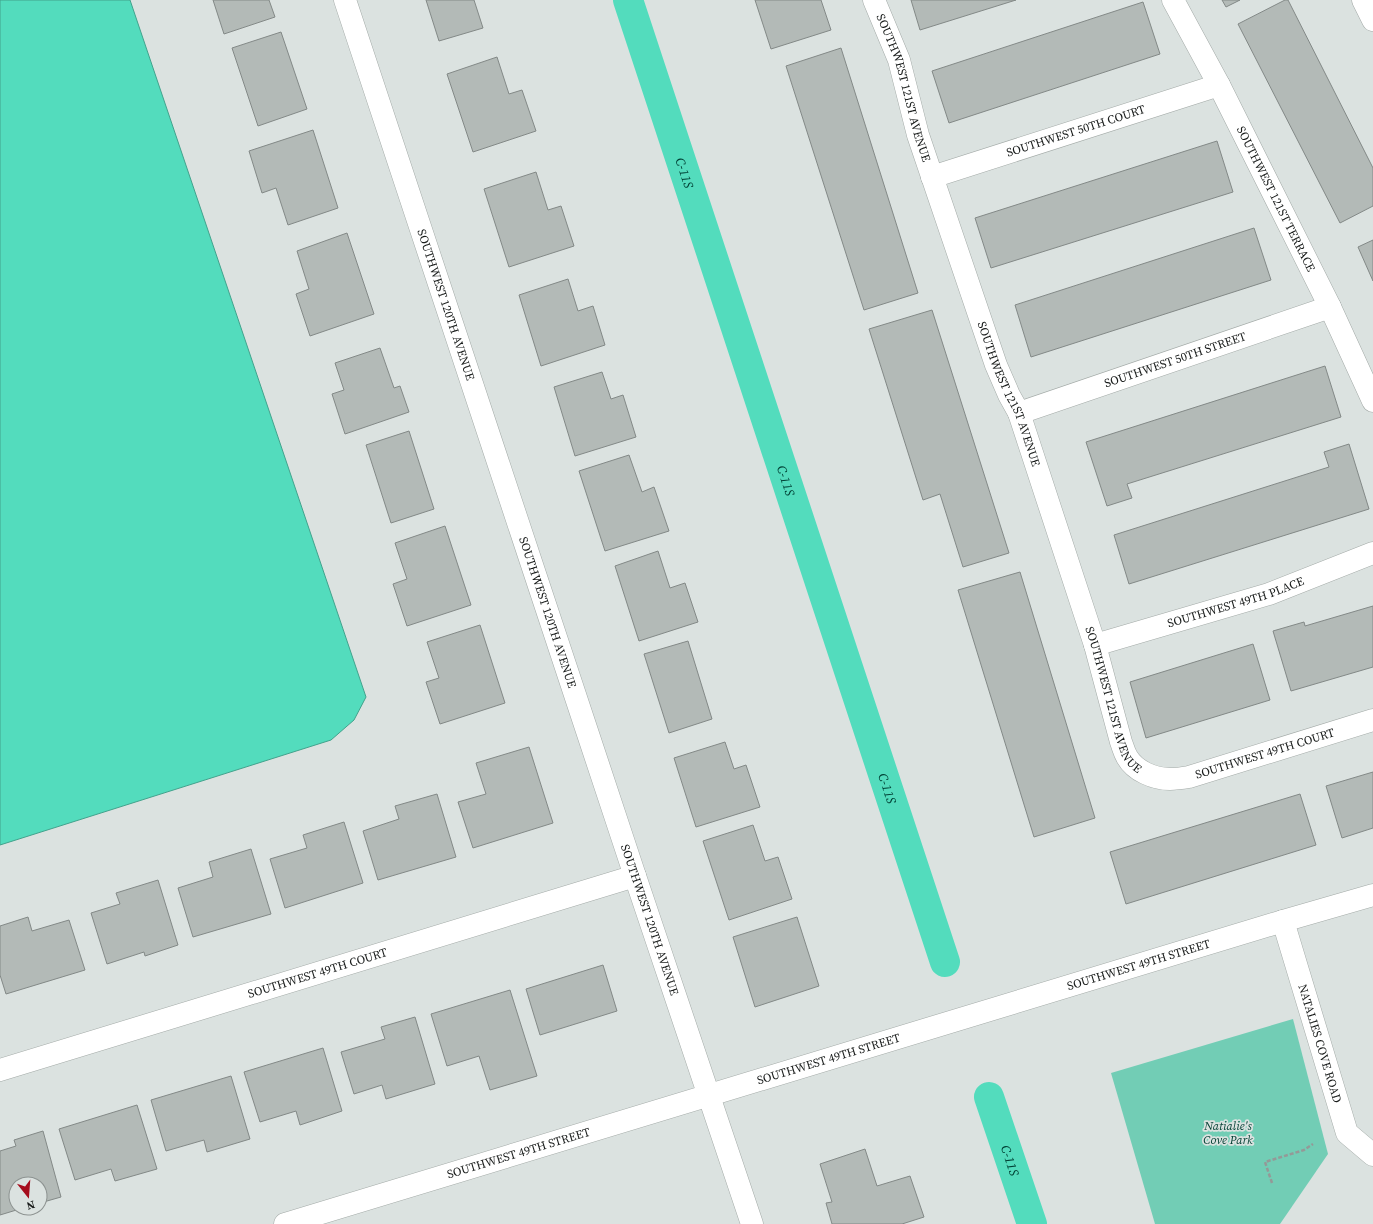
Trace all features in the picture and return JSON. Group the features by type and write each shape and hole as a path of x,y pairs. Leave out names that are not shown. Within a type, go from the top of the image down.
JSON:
{"street":[{"name":"SOUTHWEST 120TH AVENUE","path":"345,0 635,876 752,1224"},
{"name":"SOUTHWEST 121ST AVENUE","path":"874,0 899,60 918,135 996,365 1009,395 1019,413 1095,645 1121,742 1132,764 1144,773 1155,777"},
{"name":"SOUTHWEST 121ST TERRACE","path":"1173,0 1219,85 1330,307 1373,401"},
{"path":"1363,0 1373,20"},
{"name":"SOUTHWEST 50TH COURT","path":"932,177 1219,85"},
{"name":"SOUTHWEST 50TH STREET","path":"1019,413 1330,307"},
{"name":"SOUTHWEST 49TH PLACE","path":"1095,645 1269,594 1373,553"},
{"name":"SOUTHWEST 49TH COURT","path":"1155,777 1170,779 1189,777 1373,720"},
{"name":"SOUTHWEST 49TH COURT","path":"0,1070 635,876"},
{"name":"SOUTHWEST 49TH STREET","path":"285,1224 1373,895"},
{"name":"NATALIES COVE ROAD","path":"1283,921 1347,1133 1373,1155"}],"path":[{"path":"1272,1183 1265,1162 1304,1150 1313,1144"}],"green space":[{"name":"Natialie's Cove Park","path":"1293,1019 1328,1154 1280,1224 1155,1224 1111,1073"}],"shaded area":[{"path":"0,0 130,0 366,697 354,720 331,740 0,845"}],"building":[{"path":"213,0 269,0 275,17 224,34"},
{"path":"426,0 474,0 483,28 439,41"},
{"path":"755,0 821,0 831,30 771,49"},
{"path":"911,0 1016,0 920,30"},
{"path":"1222,0 1240,0 1226,7"},
{"path":"1285,0 1288,0 1373,168 1373,206 1340,223 1238,24"},
{"path":"1143,2 1160,54 949,123 932,71"},
{"path":"281,32 307,109 258,126 232,48"},
{"path":"841,48 918,293 864,310 786,66"},
{"path":"497,57 509,94 522,90 536,131 473,152 447,74"},
{"path":"313,130 338,208 288,225 276,188 262,193 249,151"},
{"path":"1217,141 1233,192 991,268 975,218"},
{"path":"536,172 548,210 561,206 574,246 509,267 484,189"},
{"path":"1254,228 1271,280 1031,357 1015,305"},
{"path":"347,233 374,314 310,336 296,294 309,289 297,251"},
{"path":"1373,240 1373,281 1358,247"},
{"path":"568,279 578,311 593,306 605,345 541,366 519,295"},
{"path":"932,310 1009,553 963,567 940,494 923,500 869,329"},
{"path":"380,348 394,388 400,386 409,412 345,434 332,394 344,390 335,363"},
{"path":"1325,366 1341,417 1127,484 1132,498 1107,506 1086,442"},
{"path":"602,372 611,399 623,395 636,437 575,456 554,387"},
{"path":"409,431 434,509 391,523 366,445"},
{"path":"1349,444 1369,509 1129,584 1114,535 1329,467 1324,452"},
{"path":"629,455 642,492 654,487 669,531 605,551 579,471"},
{"path":"445,526 471,605 407,626 393,584 407,579 395,543"},
{"path":"658,551 670,588 685,583 698,622 639,641 615,566"},
{"path":"1020,572 1095,818 1034,837 958,590"},
{"path":"1373,606 1373,667 1291,691 1273,631 1304,622 1305,626"},
{"path":"480,625 505,703 440,724 426,682 439,678 427,642"},
{"path":"688,641 712,719 669,733 644,654"},
{"path":"1253,644 1270,700 1146,738 1130,682"},
{"path":"725,742 734,769 746,765 760,807 696,827 674,758"},
{"path":"529,747 553,823 473,848 458,802 486,794 476,763"},
{"path":"1373,772 1373,828 1342,838 1326,786"},
{"path":"437,794 456,857 378,880 363,831 399,819 395,806"},
{"path":"1300,794 1316,845 1126,904 1110,852"},
{"path":"344,822 363,883 285,908 270,859 307,848 303,835"},
{"path":"753,825 765,861 778,857 792,899 729,920 703,841"},
{"path":"251,849 271,914 193,937 178,888 213,877 209,862"},
{"path":"158,880 178,945 145,956 144,952 107,964 91,913 120,904 116,893"},
{"path":"28,917 32,931 69,920 85,970 6,994 0,975 0,926"},
{"path":"797,917 819,986 755,1007 733,937"},
{"path":"603,965 617,1011 540,1035 526,989"},
{"path":"510,990 537,1076 490,1090 479,1056 447,1066 431,1014"},
{"path":"415,1017 435,1084 386,1099 382,1085 354,1094 341,1052 385,1039 381,1027"},
{"path":"323,1048 342,1111 300,1125 296,1111 260,1122 244,1072"},
{"path":"231,1076 250,1139 207,1152 204,1140 166,1151 151,1100"},
{"path":"137,1105 157,1169 115,1181 111,1169 75,1180 59,1129"},
{"path":"43,1131 61,1197 48,1201 48,1176 8,1176 8,1213 0,1215 0,1151 16,1146 14,1140"},
{"path":"865,1149 877,1186 910,1176 924,1217 902,1224 832,1224 826,1203 832,1202 820,1164"}],"waterway":[{"name":"C-11S","path":"628,0 945,962"},
{"name":"C-11S","path":"989,1097 1032,1224"}]}
